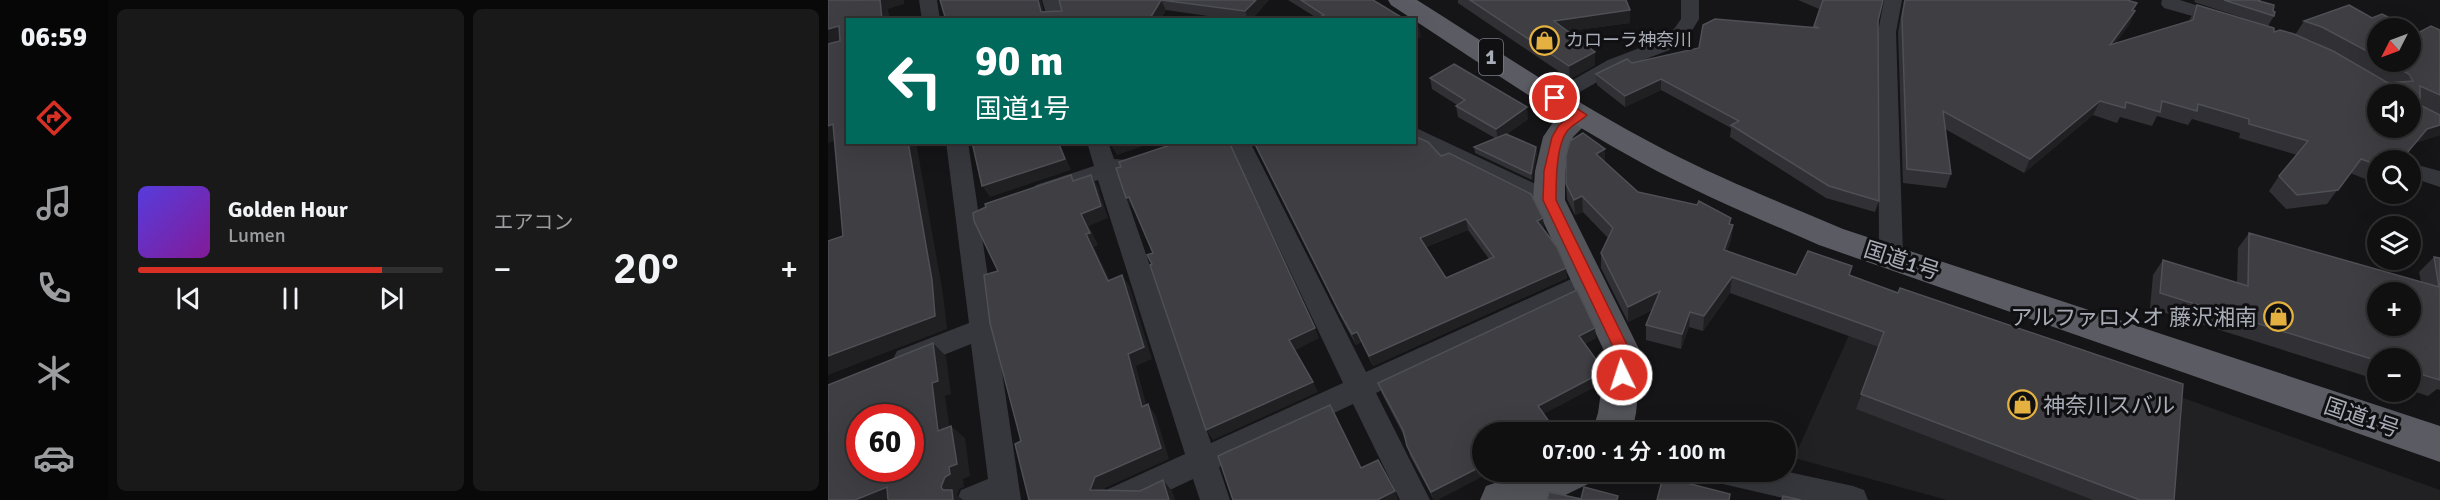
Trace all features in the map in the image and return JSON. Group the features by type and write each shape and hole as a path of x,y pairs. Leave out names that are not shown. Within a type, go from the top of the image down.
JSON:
{"highway":[{"name":"国道1号","path":"1400,0 1568,106 1653,156 1740,198 1831,237 2440,444"}],"main road":[{"path":"1568,106 1550,171 1549,200 1624,355 1615,422"},
{"path":"1501,500 1551,482"}],"street":[{"path":"928,0 931,18"},
{"path":"1051,0 1056,18"},
{"path":"1568,106 1615,64 1665,45 1681,33 1690,19 1690,0"},
{"path":"1891,256 1887,32 1893,0"},
{"path":"2171,0 2170,4 2243,25"},
{"path":"1416,135 1549,200"},
{"path":"958,144 976,212 982,329 1005,493 972,500"},
{"path":"1098,144 1215,500"},
{"path":"1240,144 1415,500"},
{"path":"1027,195 1137,159"},
{"path":"2421,173 2440,179"},
{"path":"1118,500 1589,282"},
{"path":"883,368 982,329"},
{"path":"1772,482 1853,500"}],"shaded area":[{"path":"1871,286 2440,490 2440,500 1947,500 1796,459 1796,454"}],"building":[{"path":"828,0 880,0 882,18 846,18 846,144 908,144 932,280 935,316 828,356 828,241 843,236 833,124 828,126 828,44 840,41 839,26 828,29"},
{"path":"940,0 1038,0 1041,12 1062,11 1059,0 1161,0 1150,18 945,18"},
{"path":"1161,0 1256,0 1245,11"},
{"path":"1301,0 1373,0 1403,18 1318,18 1324,15"},
{"path":"1470,0 1626,0 1630,10 1554,21 1595,52 1569,66"},
{"path":"1823,0 1883,0 1878,21 1879,201 1829,186 1731,125 1739,121 1661,79 1625,96 1596,74 1627,59 1632,63 1699,48 1703,25 1715,19 1819,28 1814,26"},
{"path":"1905,0 2127,0 2137,3 2132,10 2135,11 2110,45 2193,20 2197,5 2274,28 2274,32 2280,30 2294,34 2333,51 2388,83 2413,81 2405,72 2421,72 2421,31 2431,26 2440,30 2440,95 2421,86 2421,84 2367,84 2367,138 2419,138 2409,150 2367,150 2367,161 2361,159 2338,190 2297,195 2279,176 2308,141 2249,124 2249,119 2198,104 2197,111 2162,101 2160,112 2126,102 2125,108 2100,101 2030,159 1943,111 1951,174 1907,169 1902,18"},
{"path":"2224,0 2260,0 2274,5 2274,16"},
{"path":"2349,5 2372,18 2367,18 2367,51 2322,27 2304,21"},
{"path":"2382,14 2390,18 2372,18"},
{"path":"1454,64 1527,107 1496,129 1456,106 1465,100 1430,78"},
{"path":"2421,106 2440,115 2440,125 2427,129 2421,136"},
{"path":"1583,133 1605,149 1596,154 1638,192 1697,205 1699,201 1731,218 1729,224 1733,225 1724,250 1796,275 1808,251 1852,266 1849,275 1898,293 1900,288 2183,384 2174,500 2140,500 1861,394 1884,332 1732,277 1704,316 1690,312 1682,334 1646,325 1660,291 1628,307 1601,253 1613,228 1582,196 1574,200 1566,184 1566,156 1570,141"},
{"path":"1506,134 1536,147 1531,174 1474,147"},
{"path":"1416,137 1428,142 1441,156 1449,153 1531,194 1543,218 1537,221 1557,247 1566,268 1369,356 1357,332 1352,334 1255,144 1416,144","holes":["1466,219 1494,257 1446,278 1420,238"]},
{"path":"972,144 1059,144 1065,159 982,186"},
{"path":"1173,144 1230,144 1315,328 1289,340 1313,382 1206,430 1150,265 1152,264 1147,255 1153,253 1129,197 1126,198 1116,168 1121,167 1119,162"},
{"path":"1071,175 1073,181 1091,175 1101,206 1081,214 1090,233 1086,234 1108,281 1122,275 1144,347 1128,354 1142,407 1148,404 1161,448 1095,477 1090,490 1140,491 1163,480 1169,500 1029,500 1015,444 1021,441 990,323 984,275 998,271 974,221 973,213 986,207 985,204"},
{"name":"アルファロメオ 藤沢湘南","path":"2249,233 2367,267 2367,270 2379,270 2439,287 2434,257 2440,258 2440,380 2421,374 2421,348 2367,348 2367,358 2160,293 2163,260 2248,286"},
{"path":"1577,290 1595,328 1579,336 1600,365 1599,374 1538,406 1548,420 1545,422 1472,422 1472,471 1431,492 1407,446 1403,430 1378,383"},
{"path":"933,343 938,381 932,383 938,431 951,426 957,464 949,467 950,474 945,477 941,487 943,490 952,490 953,500 888,500 887,487 855,500 828,500 828,385"},
{"path":"1330,405 1361,468 1378,460 1395,491 1377,500 1233,500 1218,456"},
{"path":"1662,482 1683,482 1730,494 1729,500 1657,500"},
{"path":"1584,487 1618,496 1617,500 1547,500 1549,492 1581,499"},
{"path":"1783,496 1801,500 1782,500"}],"place":[{"name":"カローラ神奈川","path":"1545,40"},
{"name":"アルファロメオ 藤沢湘南","path":"2278,317"},
{"name":"神奈川スバル","path":"2022,405"}],"route":[{"path":"1555,98 1581,115 1563,127 1558,137 1550,171 1549,200 1624,355 1622,375"}]}
